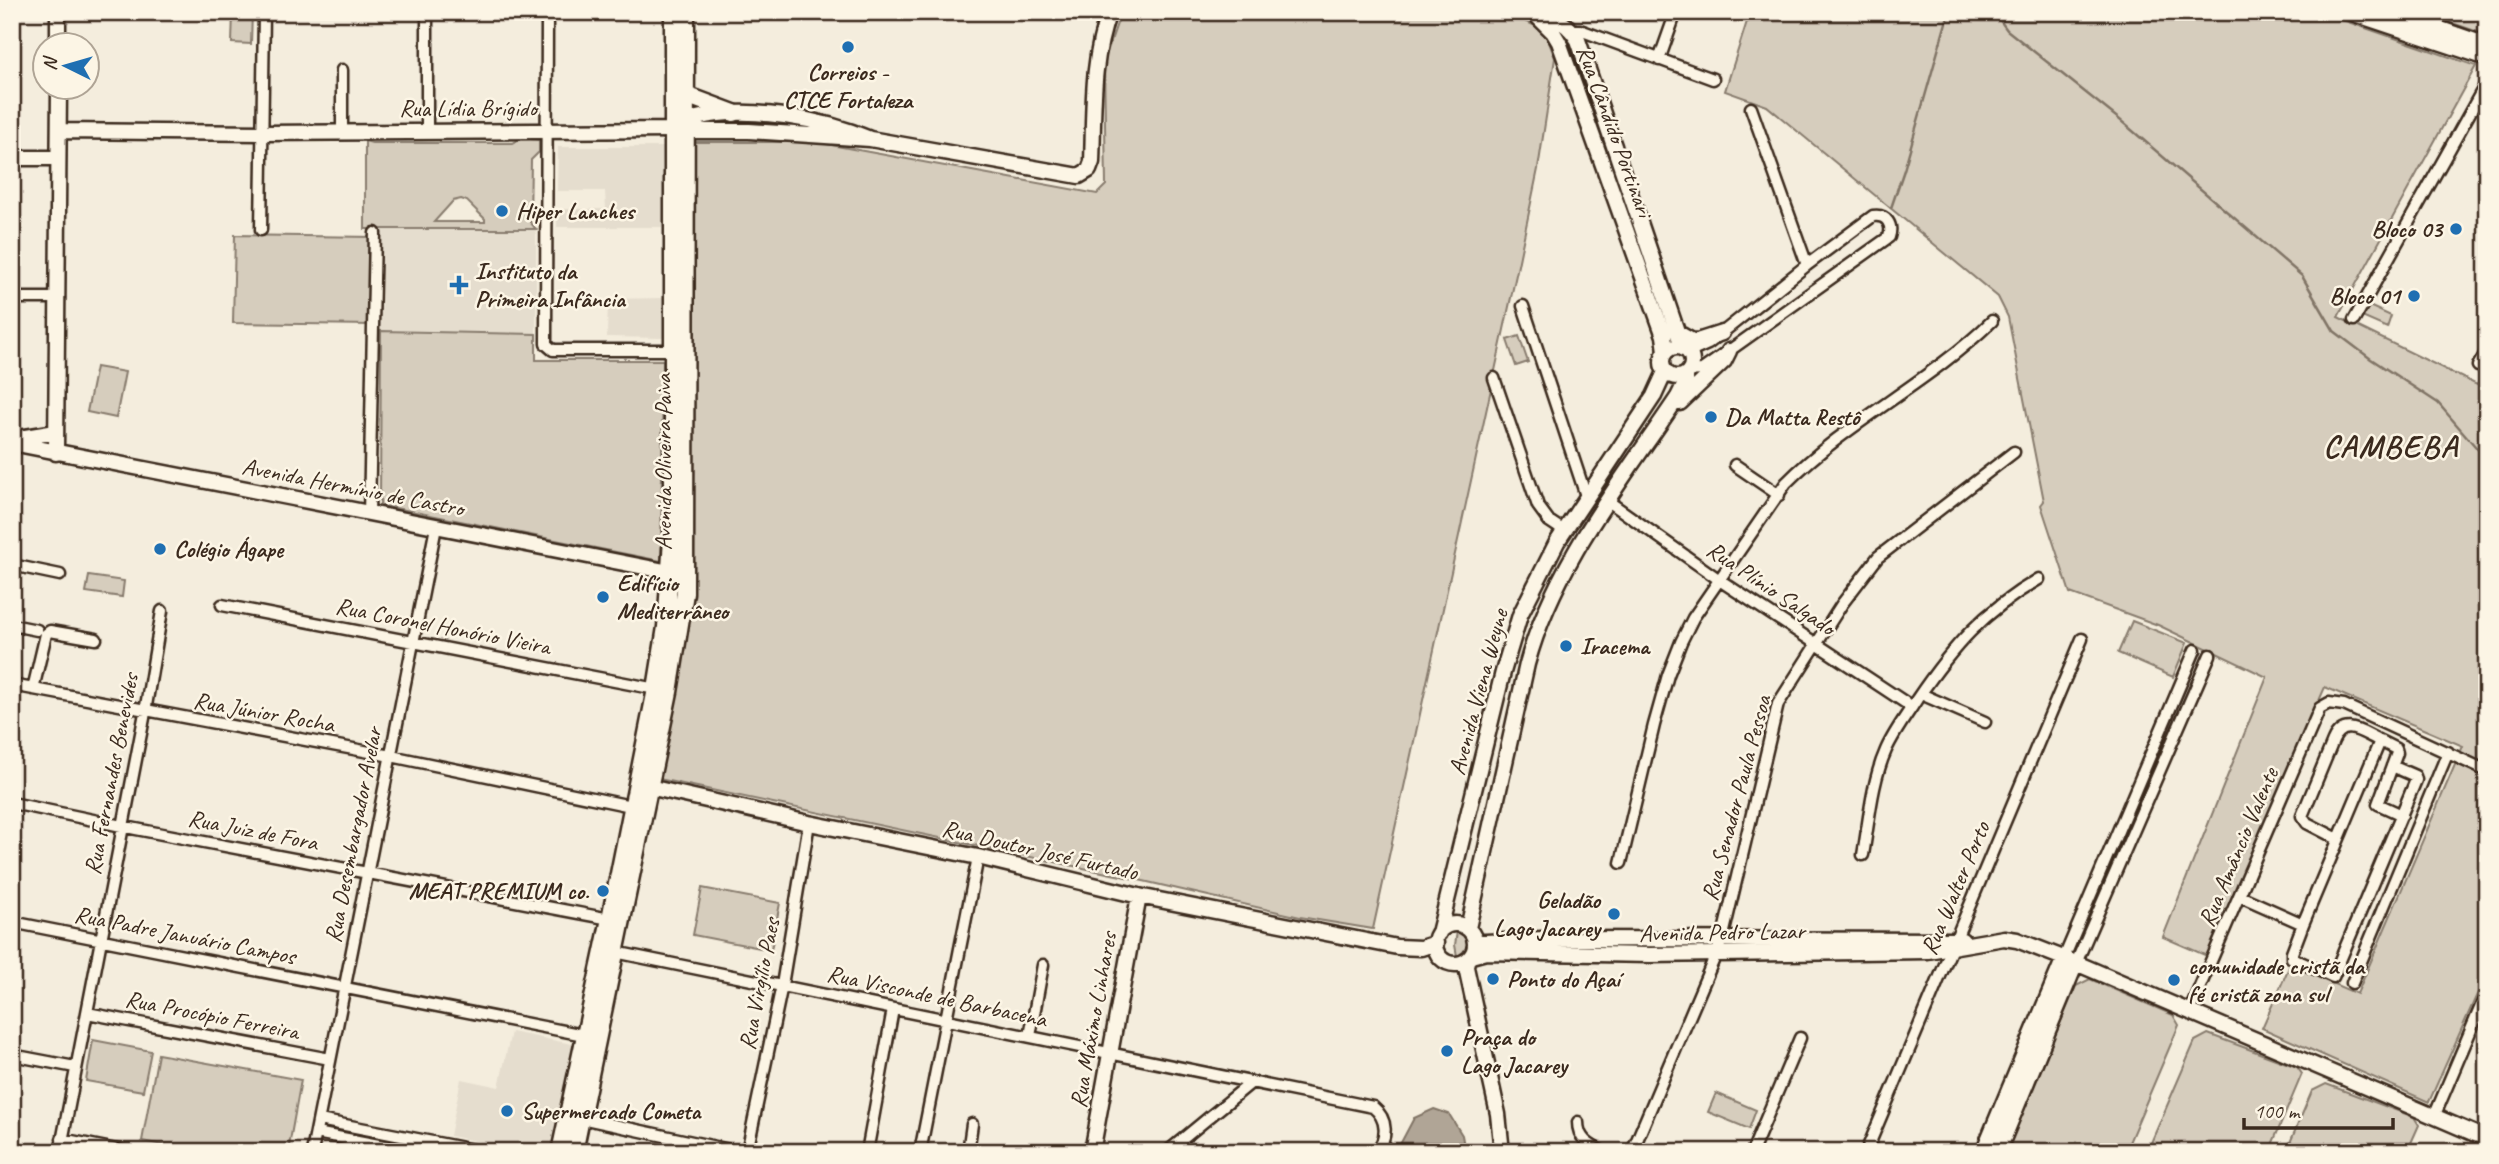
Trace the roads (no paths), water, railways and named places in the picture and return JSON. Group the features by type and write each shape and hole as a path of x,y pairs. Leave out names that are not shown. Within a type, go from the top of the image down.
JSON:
{"main road":[{"name":"Avenida Oliveira Paiva","path":"574,1152 610,919 631,806 642,786 679,642 681,128 673,12"},
{"name":"Avenida Oliveira Paiva","path":"560,1152 615,952 666,627 678,573 673,524 673,350 681,128 686,95 686,12"},
{"path":"686,95 734,113"}],"street":[{"path":"58,12 58,32"},
{"path":"261,230 264,12"},
{"path":"427,12 427,131"},
{"path":"547,12 546,344 553,350 673,350"},
{"name":"Rua Lídia Brígido","path":"59,131 262,133 681,128 749,131 870,139 1075,177 1086,173 1092,162 1096,55 1110,12"},
{"path":"1659,60 1676,12"},
{"path":"2349,12 2367,15 2487,58"},
{"path":"2392,12 2487,45"},
{"name":"Rua Cândido Portinari","path":"1534,13 1558,19 1571,29 1577,40 1664,336 1666,351"},
{"name":"Rua Cândido Portinari","path":"1534,13 1555,34 1684,345"},
{"path":"1555,34 1571,29 1580,30 1713,79"},
{"path":"342,70 342,132"},
{"path":"2354,320 2487,82"},
{"path":"56,453 58,102"},
{"path":"1751,107 1807,265"},
{"path":"749,131 758,123 753,112"},
{"name":"Rua Lídia Brígido","path":"681,128 695,118 753,112 843,127 870,139"},
{"path":"12,158 58,158"},
{"path":"1684,345 1708,344 1722,333 1807,265 1874,216 1883,216 1888,220 1891,230 1889,237 1702,370 1675,377 1665,372 1661,362 1666,351 1677,347 1722,333"},
{"path":"369,514 375,233"},
{"path":"12,298 57,298"},
{"path":"1523,306 1586,496"},
{"path":"1621,863 1668,675 1693,618 1787,483 1803,466 1968,343 1992,321"},
{"path":"1684,345 1691,364 1688,372"},
{"path":"1670,409 1724,361 1729,351"},
{"path":"2479,366 2487,351"},
{"name":"Avenida Viena Weyne","path":"1437,938 1520,615 1560,537 1654,396 1665,372"},
{"name":"Avenida Viena Weyne","path":"1471,933 1527,664 1540,623 1574,554 1682,390 1688,372"},
{"path":"1494,378 1538,506 1560,537 1563,551 1574,554"},
{"name":"Avenida Hermínio de Castro","path":"12,441 56,432"},
{"name":"Avenida Hermínio de Castro","path":"12,441 56,453 678,573"},
{"name":"Rua Senador Paula Pessoa","path":"1632,1152 1721,940 1778,704 1842,604 1878,557 2014,452"},
{"path":"1735,465 1779,495"},
{"name":"Rua Plínio Salgado","path":"1608,501 1721,581 1912,707"},
{"name":"Rua Desembargador Avelar","path":"313,1152 436,527"},
{"path":"12,565 60,575"},
{"path":"1540,573 1554,573 1560,581"},
{"path":"1863,855 1872,803 1886,750 1912,707 1947,656 1966,635 2014,594 2039,579"},
{"name":"Rua Coronel Honório Vieira","path":"222,605 656,689"},
{"name":"Rua Fernandes Benevides","path":"60,1152 146,711 162,611"},
{"path":"12,625 37,630"},
{"path":"33,689 46,634 50,631 96,639"},
{"name":"Rua Walter Porto","path":"1866,1152 2082,639"},
{"path":"1998,1152 2027,1065 2070,961 2115,838 2195,650"},
{"path":"2070,961 2128,843 2210,655"},
{"name":"Rua Júnior Rocha","path":"12,685 391,756 631,806"},
{"path":"1921,694 1985,722"},
{"path":"2176,696 2190,702"},
{"name":"Rua Amâncio Valente","path":"2189,1012 2320,708 2329,703 2344,705 2448,752"},
{"path":"2162,727 2176,733"},
{"path":"2338,839 2307,823 2302,816 2337,730 2343,727 2396,749 2397,753 2378,804 2402,815"},
{"path":"2380,741 2292,953 2292,958 2333,977 2416,780 2415,776 2392,766"},
{"path":"2352,983 2448,752 2487,771"},
{"name":"Rua Doutor José Furtado","path":"642,786 978,858 1139,896 1397,947 1415,948 1437,938"},
{"name":"Rua Juiz de Fora","path":"12,803 610,919"},
{"name":"Rua Virgílio Paes","path":"747,1152 782,985 809,823"},
{"path":"2115,838 2128,843"},
{"path":"920,1152 978,858"},
{"name":"Rua Máximo Linhares","path":"1092,1152 1139,896"},
{"path":"2240,896 2303,924"},
{"name":"Rua Padre Januário Campos","path":"12,922 591,1036"},
{"path":"1469,958 1456,964 1446,961 1438,954 1437,938 1452,924 1471,933 1475,949 1469,958 1467,975 1498,1114 1502,1152"},
{"name":"Avenida Pedro Lazar","path":"1471,933 1479,942 1542,939 1612,948 1716,955 1808,947"},
{"name":"Avenida Pedro Lazar","path":"1469,958 1482,953 1721,940 1808,947 1928,951 1995,938 2011,939 2070,961 2487,1139"},
{"name":"Rua Visconde de Barbacena","path":"615,952 1373,1107 1384,1121 1379,1148"},
{"path":"1030,1036 1043,965"},
{"path":"2434,1117 2487,992"},
{"path":"867,1152 894,1010"},
{"name":"Rua Procópio Ferreira","path":"87,1013 330,1059"},
{"path":"1752,1152 1800,1038"},
{"path":"12,1055 75,1067"},
{"path":"1983,1152 2027,1065"},
{"path":"1167,1152 1252,1082"},
{"path":"580,1118 739,1152"},
{"path":"319,1120 484,1152"},
{"path":"1578,1122 1581,1137 1587,1144 1603,1152"},
{"path":"968,1152 972,1124"},
{"path":"316,1133 415,1152"},
{"path":"62,1139 127,1152"}],"waterway":[{"path":"1891,208 1949,12"},
{"path":"1994,12 2007,30 2120,120 2302,276 2334,331 2438,403 2487,460"}],"place":[{"name":"Correios - CTCE Fortaleza","path":"848,47"},
{"name":"Hiper Lanches","path":"502,211"},
{"name":"Bloco 03","path":"2456,229"},
{"name":"Instituto da Primeira Infância","path":"459,285"},
{"name":"Bloco 01","path":"2414,296"},
{"name":"Da Matta Restô","path":"1711,417"},
{"name":"Colégio Ágape","path":"160,549"},
{"name":"Edifício Mediterrâneo","path":"603,597"},
{"name":"Iracema","path":"1566,646"},
{"name":"MEAT PREMIUM co.","path":"603,891"},
{"name":"Geladão Lago Jacarey","path":"1614,914"},
{"name":"Ponto do Açaí","path":"1493,979"},
{"name":"comunidade cristã da fé cristã zona sul","path":"2174,980"},
{"name":"Praça do Lago Jacarey","path":"1447,1051"},
{"name":"Supermercado Cometa","path":"507,1111"}],"district":[{"name":"CAMBEBA","path":"2391,446"}]}
